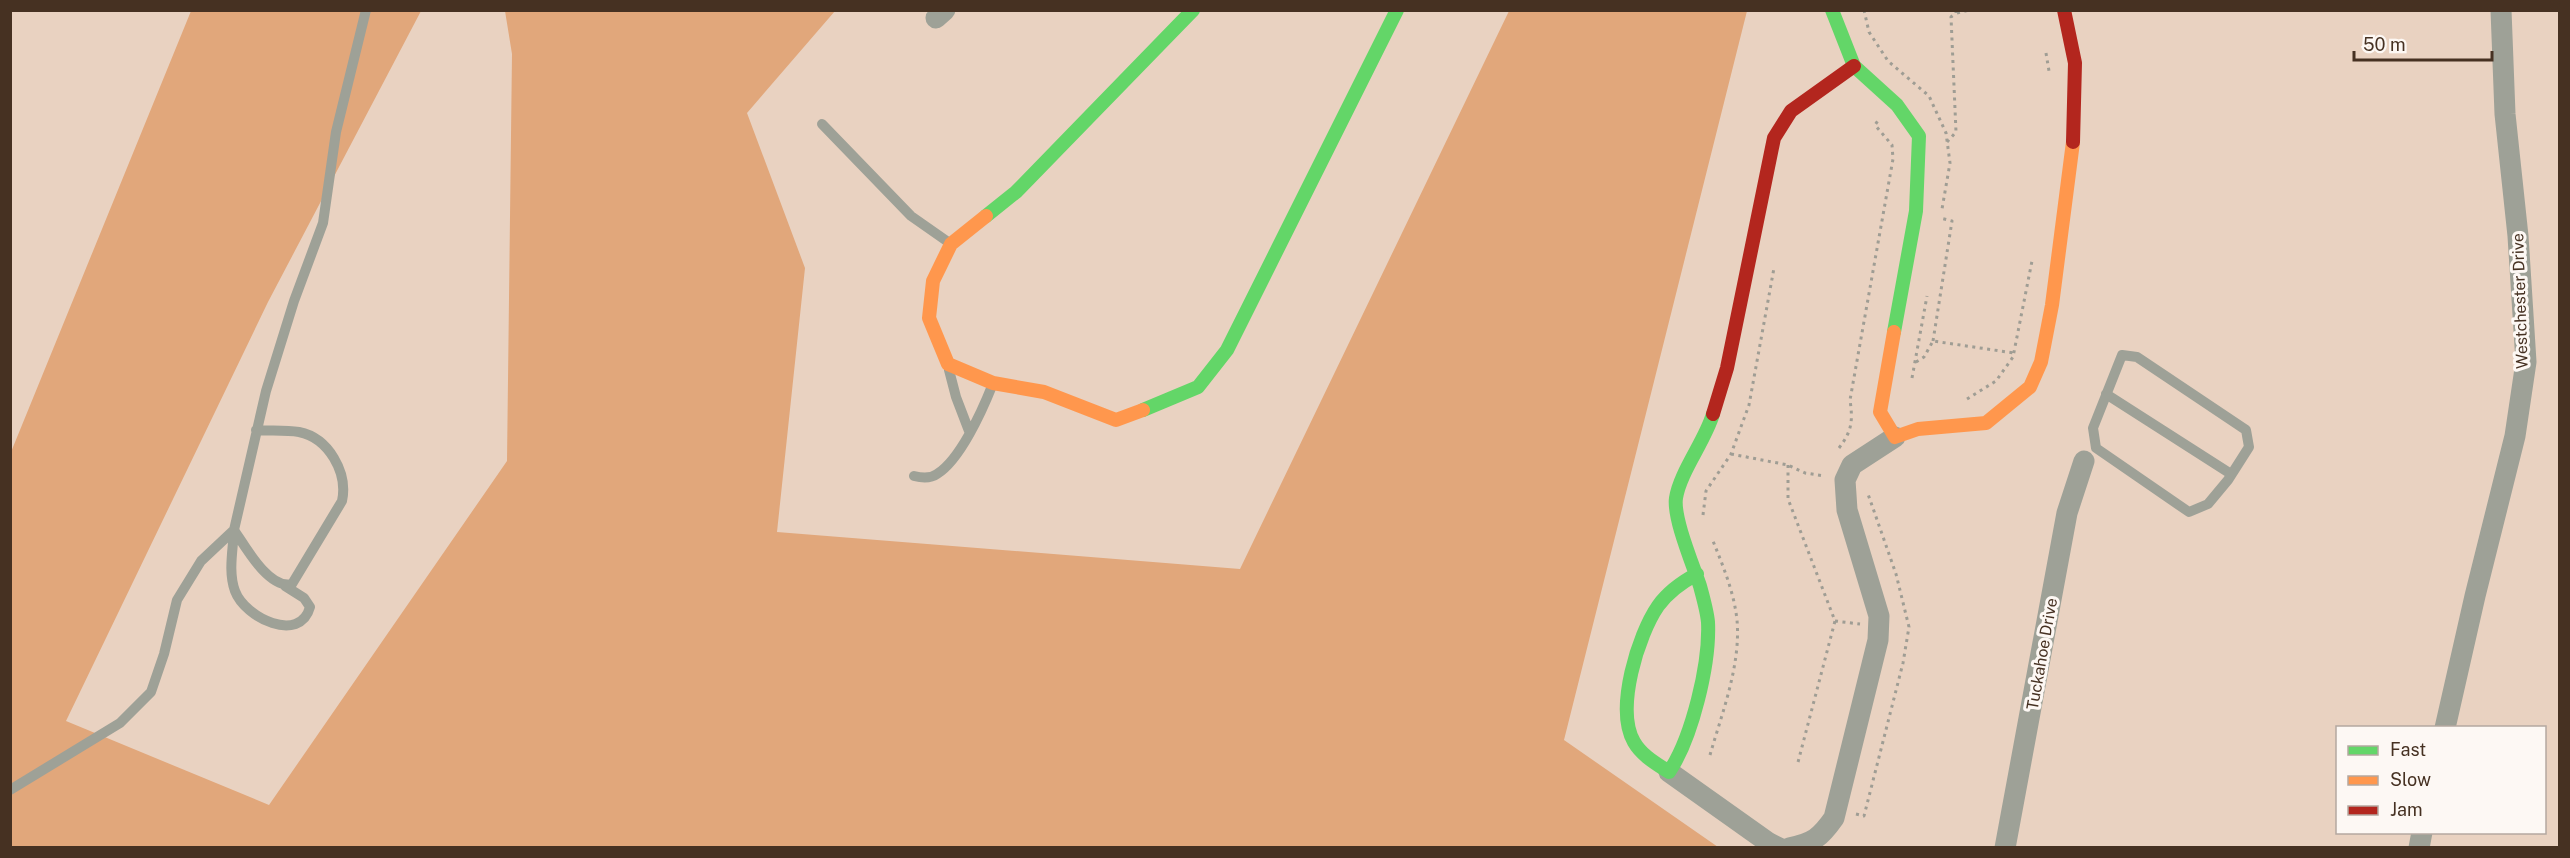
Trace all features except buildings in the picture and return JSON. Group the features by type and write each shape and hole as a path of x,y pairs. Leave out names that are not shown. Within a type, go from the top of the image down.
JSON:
{"street":[{"path":"1193,10 1016,192 951,244 933,281 929,318 948,364 993,383 1044,392 1116,420 1198,387 1227,350 1397,10"},
{"path":"1832,10 1854,66 1897,105 1918,136 1916,211 1880,412 1895,437"},
{"path":"1789,848 1817,844 1834,818 1878,640 1879,616 1847,510 1845,480 1852,465 1895,437 1918,429 1986,423 2030,387 2041,362 2052,305 2073,157 2075,63 2064,10"},
{"name":"Westchester Drive","path":"2445,726 2515,436 2526,362 2518,236 2505,114 2501,10"},
{"path":"1669,772 1681,754 1706,660 1708,621 1697,574 1677,517 1676,498 1684,477 1709,429 1727,368 1774,138 1791,111 1854,66"},
{"name":"Tuckahoe Drive","path":"2005,848 2067,513 2090,455"},
{"path":"1697,574 1678,584 1658,606 1645,629 1631,678 1628,724 1633,741 1646,756 1779,848"}],"lane":[{"path":"234,530 263,570 304,598 310,607 307,617 298,625 283,626 268,622 247,608 236,594 231,575 234,530 256,430 294,301 323,223 336,132 366,10"},
{"path":"822,124 911,216 951,244"},
{"path":"2122,355 2137,357 2246,430 2249,447 2208,504 2189,512 2090,455 2093,428 2106,394 2122,355"},
{"path":"948,364 956,397 969,431"},
{"path":"914,476 923,479 936,475 948,464 969,431 993,383"},
{"path":"2106,394 2231,474"},
{"path":"256,430 299,432 313,437 338,464 343,477 345,489 342,501 292,584 285,586"},
{"path":"10,790 120,723 151,692 164,654 177,600 201,561 234,530"}],"path":[{"path":"1947,142 1956,132 1951,17 1956,12 1970,10"},
{"path":"2045,46 2050,76"},
{"path":"1838,450 1849,435 1853,420 1850,400 1893,159 1892,145 1875,125 1882,113"},
{"path":"1916,362 1924,357 1933,341 1952,220 1940,218"},
{"path":"1965,400 1996,381 2014,353 2033,255"},
{"path":"1703,517 1706,491 1731,454 1749,405 1774,268"},
{"path":"1933,341 2014,353"},
{"path":"1731,454 1788,465 1805,473 1825,476 1832,484"},
{"path":"1788,465 1788,499 1835,621 1797,766"},
{"path":"1825,476 1828,467"},
{"path":"1710,756 1734,666 1737,621 1728,580 1712,538"},
{"path":"1835,621 1871,626"}],"shaded area":[{"path":"191,11 421,11 268,302 66,721 269,805 507,461 512,54 505,11 835,11 747,113 805,268 777,532 1240,569 1509,11 1747,11 1564,740 1718,847 11,848 11,452"}],"traffic: fast":[{"path":"986,216 1016,192 1193,10"},
{"path":"1143,410 1198,387 1227,350 1397,10"},
{"path":"1832,10 1854,66 1897,105 1919,136 1916,211 1894,332"},
{"path":"1697,574 1691,577 1686,580 1666,596 1650,619 1631,672 1628,692 1629,728 1634,742 1645,756 1669,772 1692,721 1703,679 1708,639 1706,609 1700,586 1697,577 1693,566 1689,554 1680,529 1676,498 1682,478 1713,414"}],"traffic: slow":[{"path":"1894,332 1880,412 1895,437 1918,429 1986,423 2030,387 2041,362 2052,305 2073,142"},
{"path":"986,216 951,244 933,281 929,318 948,364 993,383 1044,392 1116,420 1143,410"}],"traffic: jam":[{"path":"2064,10 2075,63 2073,142"},
{"path":"1713,414 1727,368 1774,138 1791,111 1854,66"}]}
